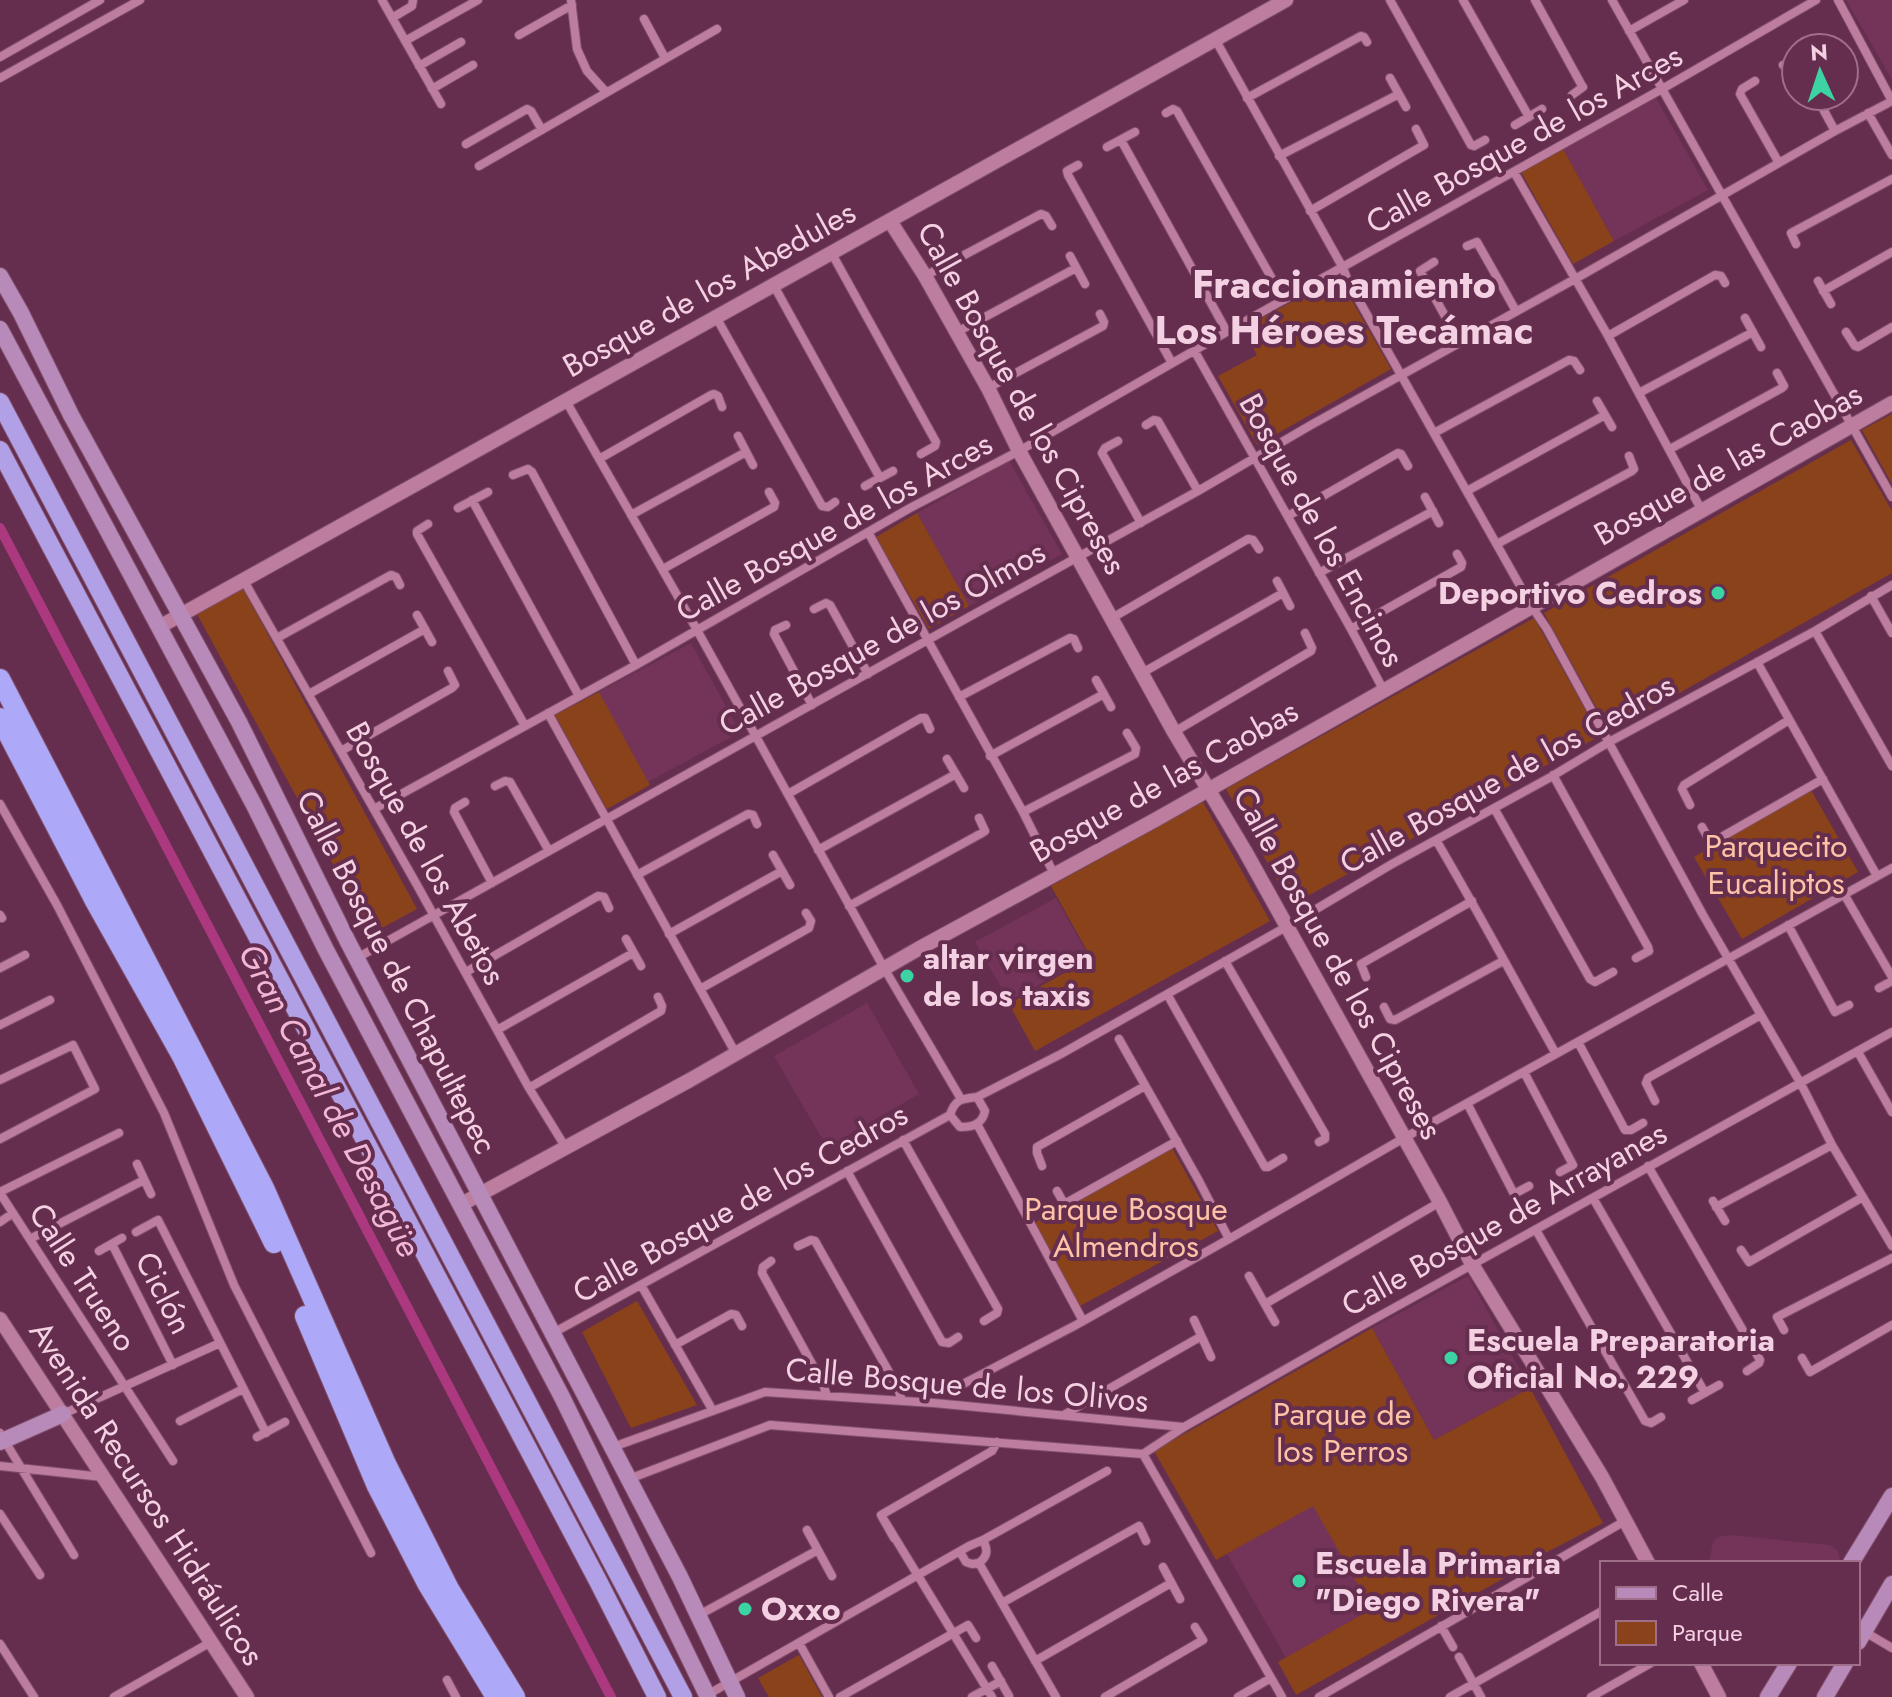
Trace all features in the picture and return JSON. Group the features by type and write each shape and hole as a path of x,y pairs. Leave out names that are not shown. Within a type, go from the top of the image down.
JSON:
{"highway":[{"path":"0,402 683,1697"},
{"path":"0,450 657,1697"},
{"path":"0,679 264,1188 393,1478 449,1589 515,1697"},
{"path":"0,718 94,899 182,1056 274,1242 377,1486 427,1583 496,1697"}],"main road":[{"name":"Calle Bosque de Chapultepec","path":"0,276 71,415 239,722 356,958 699,1615 733,1689"},
{"name":"Calle Bosque de Chapultepec","path":"0,329 254,805 332,962 562,1397 707,1696"},
{"path":"2,1438 63,1414"},
{"path":"1852,1561 1892,1496"},
{"path":"1861,1636 1892,1584"},
{"path":"1768,1697 1788,1665"},
{"path":"1825,1697 1844,1665"}],"street":[{"path":"0,57 100,0"},
{"path":"382,0 441,104"},
{"path":"392,18 412,6 413,0"},
{"path":"405,41 478,0"},
{"name":"Bosque de los Abedules","path":"159,627 1286,0"},
{"path":"1390,0 1471,145 1485,140"},
{"path":"1463,0 1529,117"},
{"path":"1535,0 1583,87 1572,95"},
{"path":"1612,0 1892,497"},
{"path":"1629,31 1684,0"},
{"path":"1838,0 1892,101"},
{"path":"0,78 135,1"},
{"name":"Calle Bosque de los Arces","path":"374,809 636,665 868,532 1019,451 1813,1"},
{"path":"519,35 572,2 577,49 587,71 606,92"},
{"path":"644,19 665,58"},
{"path":"479,166 717,29"},
{"path":"1247,98 1361,36 1367,42"},
{"path":"1215,39 1401,376 1547,629 1801,1084 1832,1145 1892,1246"},
{"path":"419,66 461,42"},
{"path":"432,89 473,65"},
{"path":"1390,78 1406,107"},
{"path":"1755,81 1742,89 1740,94 1779,163"},
{"path":"1279,156 1399,94"},
{"name":"Calle Bosque de los Olmos","path":"356,958 1141,523 1892,101"},
{"path":"466,144 527,109 542,130"},
{"path":"1166,113 1173,109 1177,111 1284,300"},
{"path":"1515,125 1542,109"},
{"path":"1825,112 1835,131"},
{"path":"1868,113 1892,155"},
{"path":"1310,211 1424,145 1416,129"},
{"path":"1107,147 1135,132"},
{"path":"1121,140 1227,332"},
{"path":"1078,165 1069,168 1068,175 1172,363"},
{"path":"1514,172 1608,336 1702,511"},
{"path":"1796,244 1791,234 1793,231 1892,179"},
{"path":"925,276 1041,214 1052,226"},
{"name":"Calle Bosque de los Cipreses","path":"890,221 957,332 1174,732 1209,789 1473,1266 1602,1477 1647,1561"},
{"path":"1467,246 1477,242 1516,311"},
{"path":"831,252 936,442 935,446 921,454"},
{"path":"1823,291 1892,252"},
{"path":"1070,256 1085,284"},
{"path":"1434,262 1420,271 1460,343"},
{"path":"957,332 1076,268"},
{"path":"1608,336 1715,275 1721,276 1725,283"},
{"path":"1818,281 1831,304"},
{"path":"773,284 880,478"},
{"path":"988,388 1103,326 1100,314"},
{"path":"716,317 822,506 828,507 835,502"},
{"path":"1745,318 1761,347"},
{"path":"1846,332 1858,347 1892,327"},
{"path":"1639,393 1753,332"},
{"name":"Bosque de los Encinos","path":"1194,350 1384,692"},
{"path":"1434,433 1569,360 1574,361 1580,370"},
{"path":"1670,449 1782,388 1784,386 1777,373"},
{"path":"599,459 711,395 718,396 722,407"},
{"path":"566,401 818,850 853,904 884,968 961,1099"},
{"path":"1597,401 1612,427"},
{"name":"Bosque de las Caobas","path":"460,1205 1384,692 1892,403"},
{"path":"1467,491 1605,415"},
{"path":"1146,425 1158,421 1198,491"},
{"path":"738,436 753,465"},
{"path":"1118,441 1102,453 1141,523"},
{"path":"631,515 746,452"},
{"path":"1288,516 1398,453 1408,466"},
{"path":"1497,544 1632,471 1629,456"},
{"path":"513,475 528,469 532,472 636,665"},
{"path":"865,486 893,471"},
{"path":"458,508 488,492"},
{"path":"663,569 774,507 769,492"},
{"path":"1425,497 1439,523"},
{"path":"472,500 579,696"},
{"path":"1319,573 1433,511"},
{"path":"428,524 417,534 525,726"},
{"path":"868,532 1054,874"},
{"path":"1112,618 1248,539 1253,540 1259,549"},
{"path":"1351,629 1461,567 1457,554"},
{"path":"277,638 391,575 400,585"},
{"name":"Bosque de los Abetos","path":"244,581 529,1088 566,1148"},
{"path":"1277,581 1290,606"},
{"name":"Calle Bosque de los Cedros","path":"977,1097 1061,1054 1392,864 1815,631 1892,585"},
{"path":"1142,673 1283,593"},
{"path":"1871,596 1892,633"},
{"path":"814,609 826,603 830,605 868,674"},
{"path":"417,615 432,642"},
{"path":"786,625 775,630 774,634 812,705"},
{"path":"309,694 425,629"},
{"path":"1815,631 1892,766"},
{"path":"1174,732 1311,651 1305,633"},
{"path":"959,697 1070,638 1074,639 1078,648"},
{"path":"1757,662 1877,876"},
{"path":"341,751 452,688 455,682 448,671"},
{"path":"1096,680 1111,707"},
{"path":"990,756 1104,694"},
{"path":"548,713 736,1054"},
{"path":"788,794 921,718 925,718 930,729"},
{"path":"1690,805 1682,789 1684,785 1789,720"},
{"path":"1023,812 1135,754 1136,748 1127,733"},
{"path":"947,759 964,788"},
{"path":"818,850 956,774"},
{"path":"1553,775 1648,947 1646,954 1636,958"},
{"path":"1702,827 1711,843 1823,779"},
{"path":"495,786 510,782 549,851"},
{"path":"465,802 454,812 492,883"},
{"path":"0,804 57,905 164,1113 234,1285 371,1553"},
{"path":"1494,808 1590,979 1595,982 1613,972"},
{"path":"637,875 748,814 753,815 757,824"},
{"path":"853,904 985,831 979,818"},
{"path":"1436,840 1556,1054"},
{"path":"773,855 790,885"},
{"path":"963,1384 1083,1321 1404,1138 1892,868"},
{"path":"669,934 782,871"},
{"path":"1844,894 1892,979 1879,988"},
{"path":"466,972 598,896 604,897 609,908"},
{"path":"1366,977 1361,964 1472,901"},
{"path":"700,989 809,928 811,921 806,913"},
{"path":"1788,925 1835,1012 1849,1005"},
{"path":"626,939 641,966"},
{"path":"497,1030 633,953"},
{"path":"0,968 25,955"},
{"path":"1225,961 1325,1134 1325,1139 1319,1142"},
{"path":"1384,1007 1390,1019 1395,1020 1503,961"},
{"path":"1167,994 1265,1167 1283,1158"},
{"path":"529,1088 661,1011 658,997"},
{"path":"0,1025 50,1000"},
{"path":"1655,1101 1646,1083 1648,1078 1761,1015"},
{"name":"Calle Bosque de Arrayanes","path":"1143,1454 1184,1427 1356,1329 1892,1032"},
{"path":"1119,1039 1229,1239"},
{"path":"1578,1042 1625,1130 1643,1123"},
{"path":"0,1080 73,1045 95,1089 0,1139"},
{"path":"1858,1052 1892,1112"},
{"path":"1524,1072 1573,1165 1560,1172"},
{"path":"1042,1166 1037,1147 1145,1086"},
{"path":"977,1097 985,1111 983,1118 977,1124 960,1127 950,1115 953,1106 961,1099 977,1097"},
{"path":"1467,1103 1514,1194 1529,1186"},
{"name":"Calle Bosque de los Cedros","path":"553,1333 950,1115"},
{"path":"977,1124 1083,1321"},
{"path":"0,1193 119,1133"},
{"path":"903,1140 998,1309 984,1321"},
{"path":"1057,1191 1066,1203 1177,1141"},
{"path":"1725,1221 1715,1204 1832,1145"},
{"path":"137,1164 151,1194"},
{"path":"1648,1166 1760,1360 1747,1371"},
{"path":"847,1171 942,1342 949,1343 958,1337"},
{"path":"30,1239 144,1180"},
{"name":"Calle Trueno","path":"0,1193 173,1461"},
{"path":"1741,1250 1749,1262 1863,1197"},
{"path":"1593,1198 1705,1393"},
{"path":"1265,1304 1440,1202"},
{"path":"0,1222 13,1213"},
{"path":"136,1232 158,1220 243,1389 261,1435 285,1422"},
{"path":"1536,1230 1645,1421 1651,1423 1661,1417"},
{"path":"99,1251 122,1238"},
{"path":"798,1246 815,1241 898,1388 902,1401"},
{"name":"Ciclón","path":"112,1244 173,1365"},
{"path":"1784,1330 1777,1317 1892,1258"},
{"path":"771,1261 763,1267 762,1273 827,1396"},
{"path":"1249,1276 1275,1322"},
{"path":"641,1285 713,1411"},
{"path":"675,1345 731,1314 736,1315 742,1326"},
{"name":"Avenida Recursos Hidráulicos","path":"0,1319 247,1697"},
{"path":"1194,1320 1211,1357"},
{"path":"1802,1358 1810,1372 1892,1325"},
{"path":"1064,1415 1200,1337"},
{"path":"63,1414 220,1343"},
{"path":"1692,1400 1719,1385"},
{"path":"180,1421 243,1389"},
{"name":"Calle Bosque de los Olivos","path":"613,1447 765,1392 902,1401 1184,1427"},
{"name":"Calle Bosque de los Olivos","path":"629,1479 770,1425 1143,1454"},
{"path":"2,1438 74,1555"},
{"path":"881,1515 992,1451 997,1442"},
{"path":"1143,1454 1282,1697"},
{"path":"0,1466 104,1477"},
{"path":"707,1696 733,1689 799,1643 1107,1471"},
{"path":"0,1514 40,1575"},
{"path":"881,1515 894,1538"},
{"path":"881,1515 992,1697"},
{"path":"1319,1697 1625,1521"},
{"path":"1002,1603 1139,1526 1146,1541"},
{"path":"807,1530 832,1576"},
{"path":"960,1552 966,1562 979,1563 987,1549 983,1540"},
{"path":"699,1615 818,1550"},
{"path":"979,1563 1056,1697"},
{"path":"1163,1567 1180,1599"},
{"path":"1035,1661 1171,1583"},
{"path":"1450,1697 1600,1612"},
{"path":"840,1697 968,1625 976,1638"},
{"path":"1441,1626 1453,1647"},
{"path":"1105,1697 1203,1640 1195,1627"},
{"path":"1861,1636 1892,1648"},
{"path":"114,1697 211,1642"},
{"path":"799,1643 829,1697"},
{"path":"0,1644 34,1697"},
{"path":"1459,1657 1481,1697"},
{"path":"1596,1696 1648,1665"},
{"path":"1702,1665 1719,1697"},
{"path":"992,1666 1009,1696"},
{"path":"1238,1697 1271,1678"},
{"path":"447,1680 456,1697"},
{"path":"972,1697 1001,1681"}],"shaded area":[{"path":"1846,0 1892,0 1892,80"},
{"path":"1656,98 1708,190 1614,241 1563,149"},
{"path":"1009,461 1062,554 969,606 917,513"},
{"path":"691,643 740,732 648,782 599,692"},
{"path":"1056,898 1089,957 1009,1001 975,942"},
{"path":"867,1003 919,1094 827,1147 774,1056"},
{"name":"Escuela Preparatoria Oficial No. 229","path":"1468,1276 1530,1388 1434,1440 1372,1328"},
{"name":"Escuela Primaria \"Diego Rivera\"","path":"1313,1505 1372,1609 1286,1658 1227,1554"},
{"path":"1729,1535 1829,1545 1837,1550 1840,1560 1709,1561 1713,1542 1718,1537"}],"green space":[{"path":"1563,149 1614,241 1573,264 1521,172"},
{"path":"1338,276 1391,369 1257,445 1218,376 1257,355 1243,329"},
{"path":"1892,414 1892,484 1862,430"},
{"name":"Deportivo Cedros","path":"1851,440 1892,511 1892,573 1610,732 1544,613"},
{"path":"917,513 969,606 929,629 876,537"},
{"path":"242,587 417,909 371,934 196,612"},
{"path":"1534,618 1600,736 1291,905 1226,789"},
{"path":"599,692 650,785 607,809 555,715"},
{"name":"Parquecito Eucaliptos","path":"1811,790 1858,872 1742,939 1694,857"},
{"path":"1203,802 1270,921 1035,1051 1009,1004 1091,958 1051,886"},
{"name":"Parque Bosque Almendros","path":"1172,1148 1218,1231 1080,1306 1034,1223"},
{"path":"637,1301 697,1405 631,1428 582,1332"},
{"name":"Parque de los Perros","path":"1372,1328 1434,1440 1530,1388 1603,1523 1505,1574 1506,1577 1296,1695 1278,1662 1372,1609 1313,1506 1216,1560 1154,1451"},
{"path":"799,1655 822,1697 769,1697 758,1678"}],"waterway":[{"name":"Gran Canal de Desagüe","path":"0,528 611,1697"}],"place":[{"name":"Deportivo Cedros","path":"1718,593"},
{"name":"altar virgen de los taxis","path":"907,976"},
{"name":"Escuela Preparatoria Oficial No. 229","path":"1451,1358"},
{"name":"Escuela Primaria \"Diego Rivera\"","path":"1299,1581"},
{"name":"Oxxo","path":"745,1609"}],"district":[{"name":"Fraccionamiento Los Héroes Tecámac","path":"1344,307"}]}
